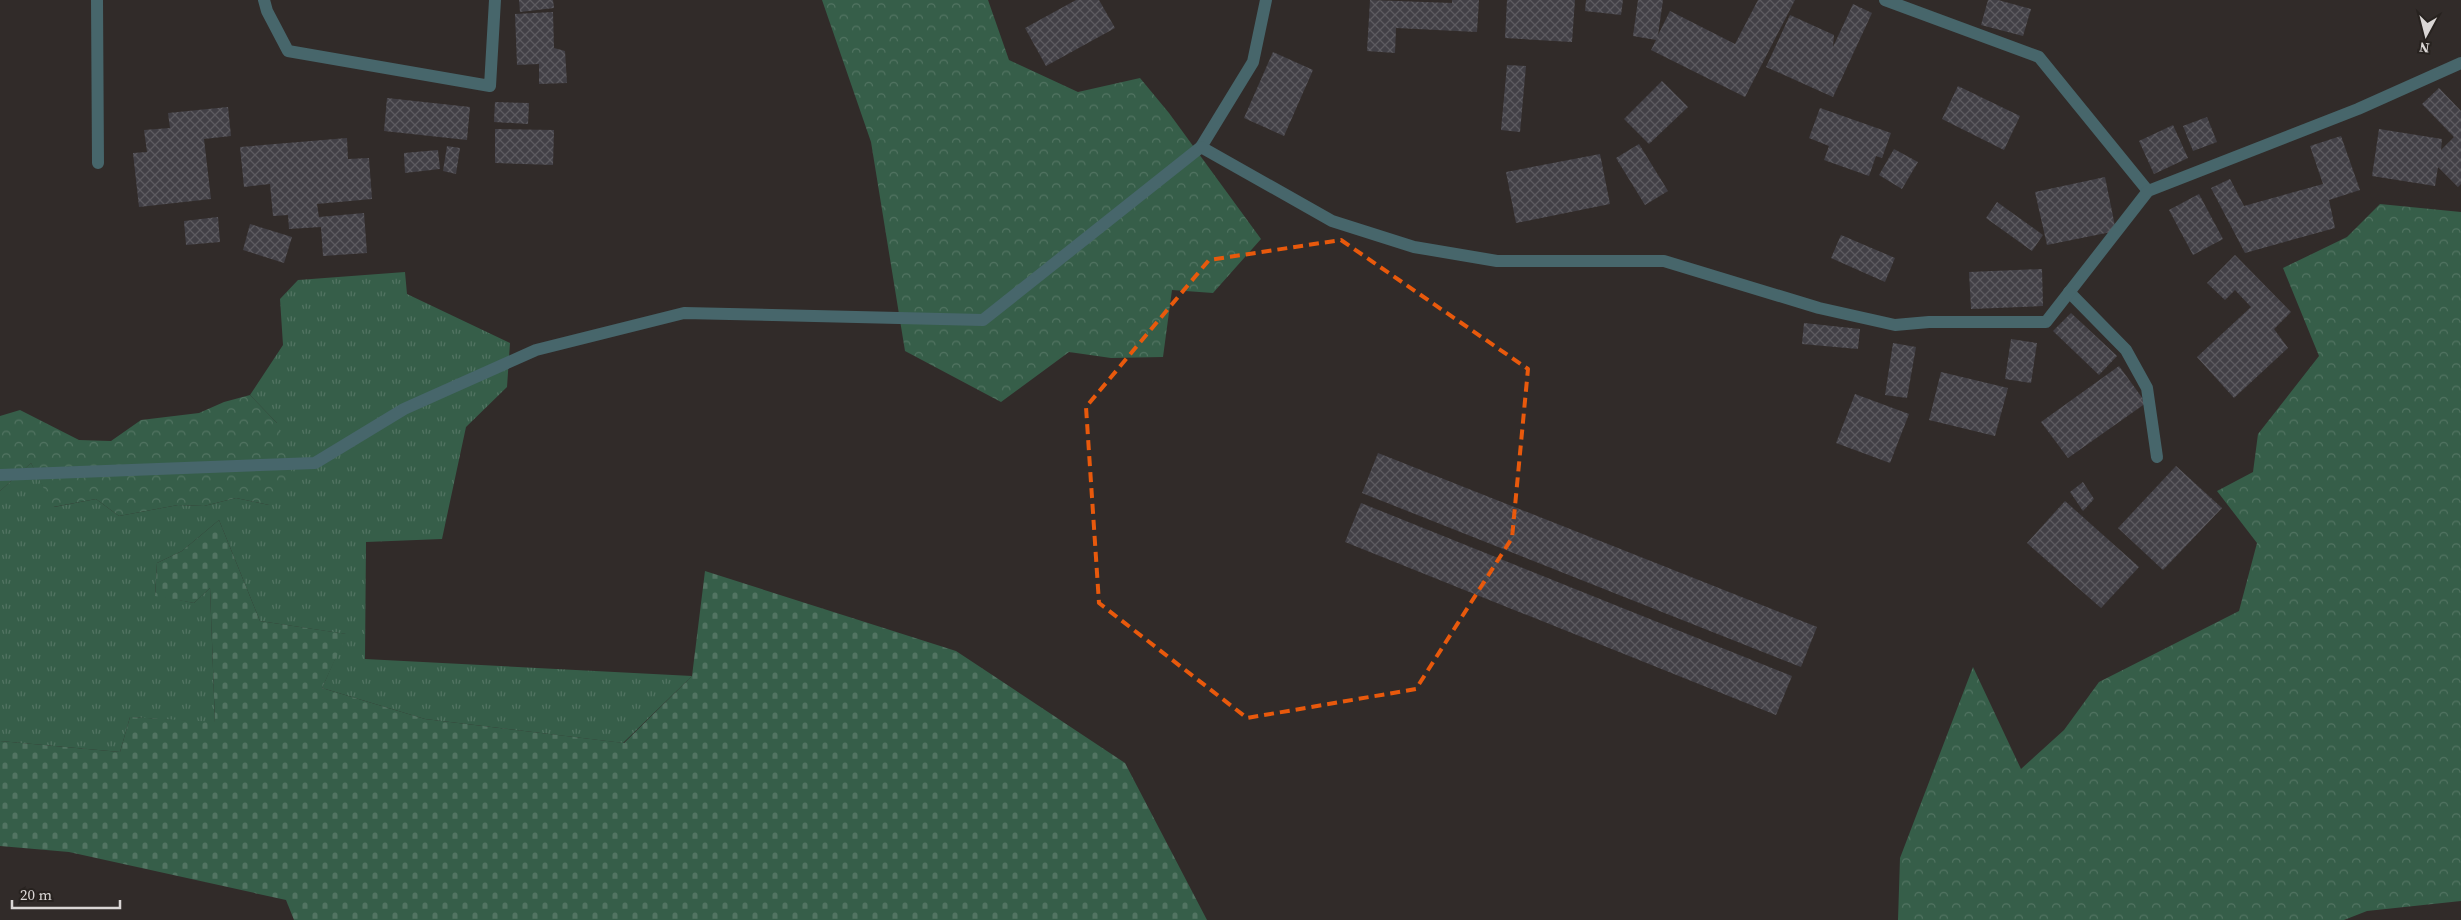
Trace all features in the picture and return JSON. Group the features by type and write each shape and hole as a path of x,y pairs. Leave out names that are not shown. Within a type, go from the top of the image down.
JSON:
{"street":[{"path":"97,0 98,163"},
{"path":"264,0 267,11 288,50 490,86 495,0"},
{"path":"0,474 315,463 404,409 536,350 684,313 983,320 1201,147 1253,62 1266,0"},
{"path":"1885,0 2039,58 2148,191"},
{"path":"1201,147 1332,221 1423,249 1497,261 1664,261 1819,308 1895,325 1929,322 2046,322 2148,191 2358,109 2461,63"},
{"path":"2069,292 2126,350 2147,388 2157,457"}],"highlighted area":[{"path":"1341,240 1528,369 1512,538 1416,689 1247,718 1099,603 1086,407 1209,260"}],"green space":[{"path":"822,0 988,0 1009,60 1078,92 1140,78 1169,113 1261,239 1213,293 1172,290 1163,357 1111,358 1069,352 1001,402 905,351 871,142"},
{"path":"2380,204 2461,212 2461,901 2367,911 2344,920 1898,920 1900,858 1973,667 2021,769 2064,730 2099,682 2239,611 2257,543 2217,491 2253,472 2258,434 2319,356 2283,268 2347,237"},
{"path":"405,272 407,294 510,343 507,387 466,427 442,539 366,542 365,659 692,676 623,743 425,719 322,688 346,634 260,621 219,520 182,551 157,563 155,595 194,603 210,588 215,723 130,717 120,752 0,741 0,491 31,463 54,507 96,499 119,516 178,505 204,506 236,498 269,505 277,423 250,395 283,345 280,299 298,280"},
{"path":"250,395 277,423 294,480 269,505 236,498 204,506 178,505 119,516 96,499 53,507 31,463 0,491 0,416 20,410 79,440 111,441 141,420 199,413 224,402"},
{"path":"219,520 260,621 347,634 322,688 425,719 624,743 692,676 705,571 956,651 1125,763 1207,920 294,920 286,900 69,852 0,846 0,741 120,752 130,717 215,722 210,588 194,603 155,596 157,563 182,551"}],"building":[{"path":"519,0 553,0 554,8 520,12"},
{"path":"1076,0 1099,0 1115,28 1046,66 1025,28"},
{"path":"1370,0 1452,3 1452,0 1479,0 1477,32 1396,28 1395,53 1367,51"},
{"path":"1507,0 1575,0 1572,42 1505,38"},
{"path":"1586,0 1623,0 1621,15 1585,11"},
{"path":"1638,0 1663,0 1658,35 1670,11 1735,44 1758,0 1795,0 1745,97 1651,50 1656,40 1633,36"},
{"path":"1988,0 1998,0 2031,9 2023,36 1981,25"},
{"path":"1853,4 1872,13 1833,97 1766,67 1790,15 1834,35 1833,47"},
{"path":"553,12 554,48 565,51 567,83 539,84 539,64 517,65 515,14"},
{"path":"1273,52 1313,70 1284,136 1244,118"},
{"path":"1507,65 1526,66 1520,132 1501,130"},
{"path":"1662,81 1688,107 1649,144 1624,119"},
{"path":"1958,86 2020,116 2004,150 1942,119"},
{"path":"2439,88 2461,111 2461,184 2458,187 2438,167 2435,186 2372,176 2379,129 2442,139 2441,150 2454,137 2422,104"},
{"path":"387,98 470,107 467,140 384,131"},
{"path":"495,102 529,103 528,124 494,122"},
{"path":"228,107 231,136 204,139 211,199 139,207 133,153 147,152 144,130 170,128 168,113"},
{"path":"1820,108 1891,133 1882,158 1876,156 1869,176 1824,160 1829,146 1809,138"},
{"path":"2207,117 2217,142 2193,151 2183,126"},
{"path":"2173,125 2188,158 2154,174 2139,141"},
{"path":"495,129 554,130 553,165 495,163"},
{"path":"2341,136 2360,190 2329,200 2335,228 2245,253 2211,188 2230,179 2244,206 2323,184 2310,146"},
{"path":"347,138 348,159 369,158 372,199 317,204 319,217 364,213 367,253 323,256 321,227 289,229 288,215 273,216 270,184 244,187 240,147"},
{"path":"1639,144 1668,191 1645,205 1616,158"},
{"path":"447,146 460,148 456,174 443,171"},
{"path":"1894,149 1918,162 1902,189 1879,175"},
{"path":"438,150 440,169 405,173 404,153"},
{"path":"1600,154 1610,204 1516,223 1506,172"},
{"path":"2105,177 2116,231 2047,245 2035,192"},
{"path":"2199,194 2223,239 2193,255 2169,210"},
{"path":"1997,202 2043,235 2032,251 1986,218"},
{"path":"218,217 220,242 186,245 184,221"},
{"path":"250,224 292,237 284,263 243,250"},
{"path":"1841,235 1895,258 1885,282 1831,258"},
{"path":"2235,255 2291,312 2274,329 2288,348 2234,398 2197,357 2251,307 2235,290 2225,300 2207,283"},
{"path":"2042,269 2043,306 1971,309 1969,272"},
{"path":"2071,313 2117,356 2099,375 2053,331"},
{"path":"1804,323 1860,329 1858,349 1802,344"},
{"path":"2011,339 2037,343 2031,383 2005,379"},
{"path":"1893,343 1916,347 1907,398 1885,395"},
{"path":"2119,366 2146,403 2068,458 2041,422"},
{"path":"1941,372 2008,388 1995,436 1929,420"},
{"path":"1855,394 1909,414 1890,463 1836,443"},
{"path":"1378,453 1817,627 1801,667 1362,493"},
{"path":"2176,466 2222,508 2163,570 2118,528"},
{"path":"2083,482 2094,499 2083,511 2070,492"},
{"path":"2065,501 2139,567 2101,608 2027,543"},
{"path":"1361,503 1792,676 1776,715 1345,542"}]}
